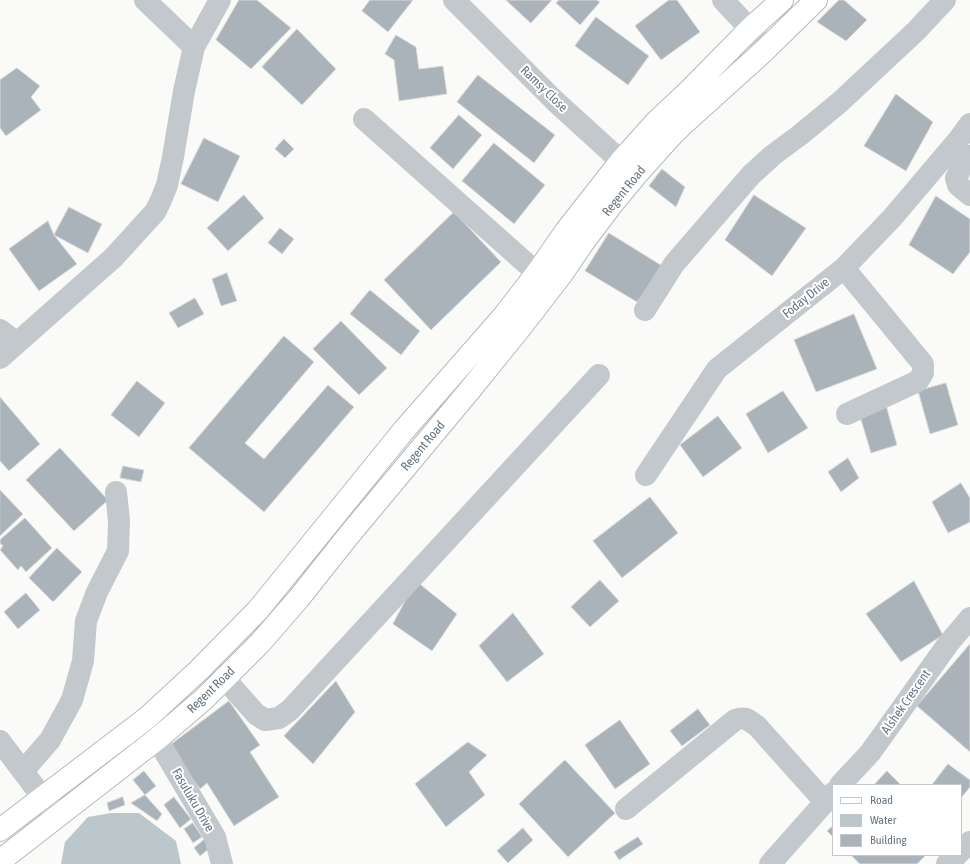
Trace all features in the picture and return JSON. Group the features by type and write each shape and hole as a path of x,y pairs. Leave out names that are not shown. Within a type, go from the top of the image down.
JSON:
{"main road":[{"name":"Regent Road","path":"0,861 157,739 204,699 260,643 299,598 408,463 525,323 612,204 628,168 655,122 690,90 750,29 782,0"},
{"name":"Regent Road","path":"0,830 147,718 199,670 258,610 404,430 503,317 537,273 566,231 628,168 670,137 765,50 816,0"},
{"path":"445,384 462,400"},
{"path":"391,446 408,463"}],"street":[{"path":"145,0 194,47"},
{"path":"0,358 8,336 113,258 155,212 167,185 184,91 194,47 220,0"},
{"name":"Ramsy Close","path":"454,0 555,101 628,168"},
{"path":"723,0 750,29 765,50"},
{"path":"645,310 674,264 751,175 773,155 840,102 916,31 945,0"},
{"path":"364,119 537,273"},
{"name":"Foday Drive","path":"646,475 717,369 844,268 892,218 970,124"},
{"path":"970,156 964,163 956,178 958,185 970,195"},
{"path":"844,268 923,364 923,372 918,381 846,414"},
{"path":"224,678 256,714 265,720 279,718 290,710 599,375"},
{"path":"22,771 50,740 72,700 83,661 86,621 97,592 118,551 119,521 116,492"},
{"name":"Alshek Crescent","path":"841,784 870,753 948,644 970,618"},
{"path":"626,809 735,720 747,718 829,797 770,864"},
{"name":"Fasuluku Drive","path":"157,739 215,837 222,864"},
{"path":"0,741 58,816"},
{"path":"962,850 970,842"},
{"path":"947,864 956,856"}],"water":[{"path":"111,813 139,813 176,841 181,864 61,864 65,842 88,817"}],"building":[{"path":"239,0 257,0 291,28 251,69 216,40"},
{"path":"370,0 413,0 388,32 362,11"},
{"path":"506,0 552,0 531,23"},
{"path":"559,0 597,0 600,2 580,25 556,3"},
{"path":"669,0 677,0 700,32 661,60 635,26"},
{"path":"839,0 844,0 867,20 846,41 817,22"},
{"path":"596,17 649,56 628,85 575,46"},
{"path":"297,29 336,69 302,105 262,67"},
{"path":"396,35 416,47 419,69 443,66 447,94 399,101 394,60 385,54"},
{"path":"17,68 40,86 31,97 41,110 6,136 0,128 0,80"},
{"path":"478,75 555,135 534,163 457,102"},
{"path":"896,94 933,122 906,171 864,146"},
{"path":"459,115 482,135 453,169 430,148"},
{"path":"204,138 240,156 218,202 181,184"},
{"path":"284,139 294,149 285,158 275,149"},
{"path":"494,143 545,185 514,224 462,181"},
{"path":"662,169 685,187 676,207 649,186"},
{"path":"244,195 264,218 228,251 207,228"},
{"path":"754,195 806,228 772,276 725,240"},
{"path":"936,196 970,219 970,252 953,274 909,245"},
{"path":"69,207 102,224 88,253 54,235"},
{"path":"454,212 501,262 431,330 384,280"},
{"path":"48,221 54,235 77,264 39,291 9,249"},
{"path":"280,228 294,239 282,254 268,243"},
{"path":"609,233 664,267 637,302 585,271"},
{"path":"227,273 237,301 221,306 212,279"},
{"path":"370,290 420,331 401,355 350,314"},
{"path":"195,298 204,314 178,328 169,313"},
{"path":"854,314 877,369 816,392 794,340"},
{"path":"341,321 387,368 359,395 313,349"},
{"path":"284,336 314,362 245,443 264,459 328,385 354,407 264,512 189,448"},
{"path":"137,381 165,403 139,437 111,415"},
{"path":"946,383 958,425 930,434 918,391"},
{"path":"783,391 808,428 768,453 746,414"},
{"path":"0,397 40,444 9,471 0,461"},
{"path":"886,405 897,445 871,453 859,413"},
{"path":"718,416 742,448 703,477 680,445"},
{"path":"60,448 108,500 74,531 26,480"},
{"path":"848,458 859,478 841,492 828,472"},
{"path":"123,466 144,470 141,482 120,478"},
{"path":"961,483 970,498 970,522 948,533 932,502"},
{"path":"0,490 23,514 0,536"},
{"path":"650,497 678,533 622,578 593,541"},
{"path":"25,518 52,548 26,572 21,566 18,570 0,550 3,546 0,543 0,540"},
{"path":"57,548 82,572 53,602 29,578"},
{"path":"600,580 619,601 590,627 571,607"},
{"path":"416,581 457,614 432,651 393,624"},
{"path":"914,581 943,635 901,662 866,614"},
{"path":"26,593 40,610 18,629 4,612"},
{"path":"513,613 544,654 507,682 479,646"},
{"path":"970,644 970,752 917,706"},
{"path":"336,681 355,712 313,764 284,736"},
{"path":"229,701 260,745 250,752 279,797 234,826 207,783 200,789 169,746"},
{"path":"698,709 710,725 682,746 670,731"},
{"path":"620,720 650,764 615,789 585,745"},
{"path":"468,742 487,755 469,772 485,795 446,827 415,784"},
{"path":"565,760 615,813 568,857 519,804"},
{"path":"948,764 970,780 970,787 962,797 962,784 933,784"},
{"path":"144,771 156,786 145,795 133,780"},
{"path":"887,771 900,784 875,784"},
{"path":"145,795 162,814 157,821 131,803"},
{"path":"123,797 125,805 109,811 107,803"},
{"path":"174,797 191,819 180,828 164,805"},
{"path":"193,823 202,837 193,843 184,829"},
{"path":"832,827 832,836 827,831"},
{"path":"523,828 533,840 508,863 497,851"},
{"path":"638,837 643,844 619,860 614,852"},
{"path":"205,839 211,847 200,856 194,848"},
{"path":"852,856 925,856 917,864 860,864"}]}
